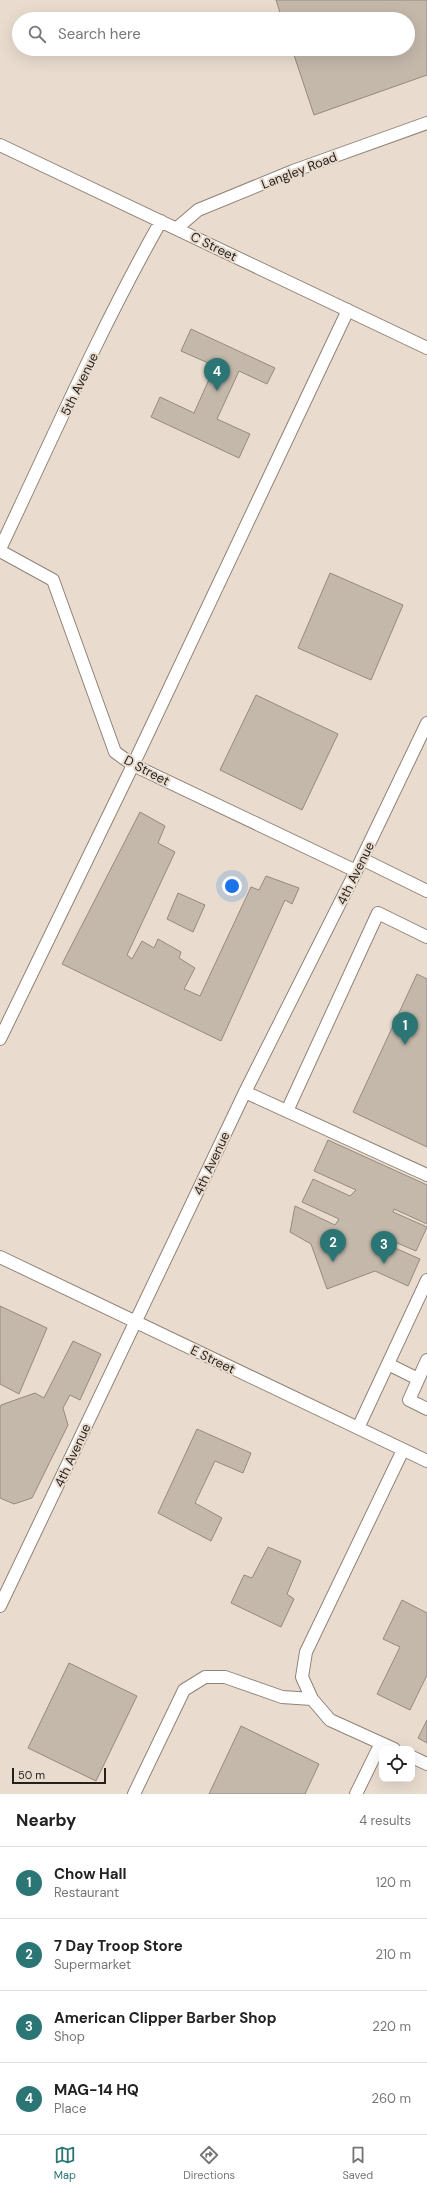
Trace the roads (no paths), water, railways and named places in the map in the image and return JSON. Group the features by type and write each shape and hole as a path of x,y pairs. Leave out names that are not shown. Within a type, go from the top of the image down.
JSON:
{"street":[{"name":"Langley Road","path":"177,228 198,210 205,207 293,171 427,123"},
{"name":"C Street","path":"0,145 427,348"},
{"name":"5th Avenue","path":"0,550 76,390 161,221"},
{"path":"0,1038 133,765 348,310"},
{"name":"D Street","path":"0,550 53,580 115,752 133,765 356,871"},
{"name":"4th Avenue","path":"0,1606 245,1092 362,859 427,722"},
{"path":"362,859 427,891"},
{"path":"287,1112 378,913 427,937"},
{"path":"245,1092 427,1175"},
{"name":"E Street","path":"0,1256 427,1461"},
{"path":"358,1428 427,1280"},
{"path":"427,1360 409,1400 427,1409"},
{"path":"388,1364 418,1379"},
{"path":"388,1746 330,1720 312,1699 302,1677 306,1652 403,1450"},
{"path":"134,1794 184,1690 205,1677 226,1677 282,1697 312,1699"},
{"path":"356,1794 381,1743"},
{"path":"415,1758 427,1764"}],"place":[{"name":"MAG-14 HQ","path":"217,391"},
{"name":"Chow Hall","path":"405,1045"},
{"name":"7 Day Troop Store","path":"333,1262"},
{"name":"American Clipper Barber Shop","path":"384,1264"}]}
